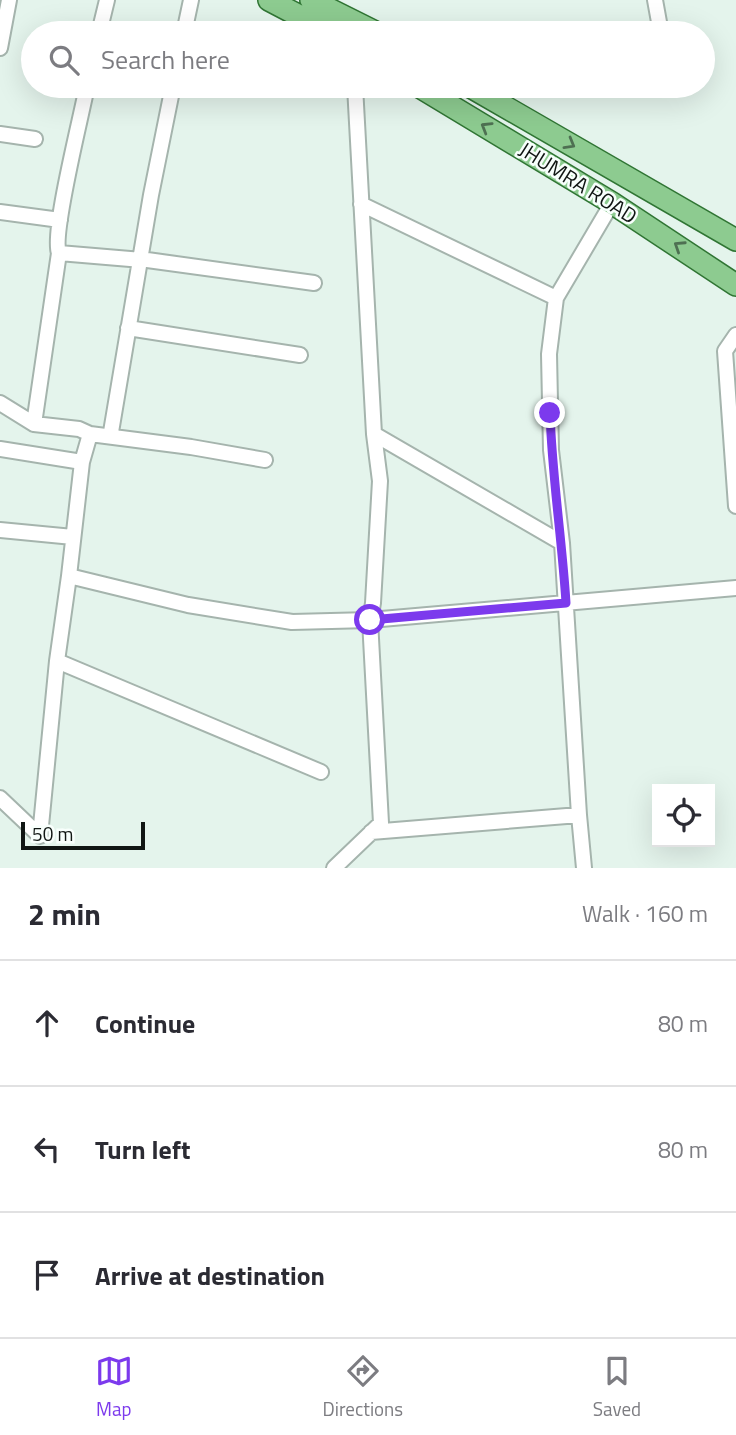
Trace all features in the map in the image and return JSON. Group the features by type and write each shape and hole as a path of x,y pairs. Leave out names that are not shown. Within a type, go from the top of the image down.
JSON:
{"main road":[{"path":"269,0 308,21"},
{"path":"311,0 349,21"},
{"name":"JHUMRA ROAD","path":"438,98 611,203 736,285"},
{"name":"JHUMRA ROAD","path":"490,98 736,240"}],"street":[{"path":"0,48 9,0"},
{"path":"102,21 107,0"},
{"path":"187,21 191,0"},
{"path":"655,0 659,21"},
{"path":"34,424 59,253 56,246 60,220 85,98"},
{"path":"114,436 111,432 128,328 171,98"},
{"path":"334,868 381,823 370,620 380,481 374,434 356,98"},
{"path":"0,134 35,139"},
{"path":"584,868 562,543 551,450 549,366 556,298 611,203"},
{"path":"361,204 556,298"},
{"path":"0,212 60,220"},
{"path":"59,253 141,259 314,283"},
{"path":"128,328 300,355"},
{"path":"736,335 725,351 736,506"},
{"path":"0,402 34,424 265,460"},
{"path":"0,798 40,836 57,661 82,462 89,434"},
{"path":"374,434 562,543"},
{"path":"0,449 82,462"},
{"path":"0,530 73,537"},
{"path":"69,576 188,605 292,622 370,620 736,588"},
{"path":"57,661 321,772"},
{"path":"371,832 579,815"}],"route":[{"path":"370,620 566,603 551,450 550,413"}]}
